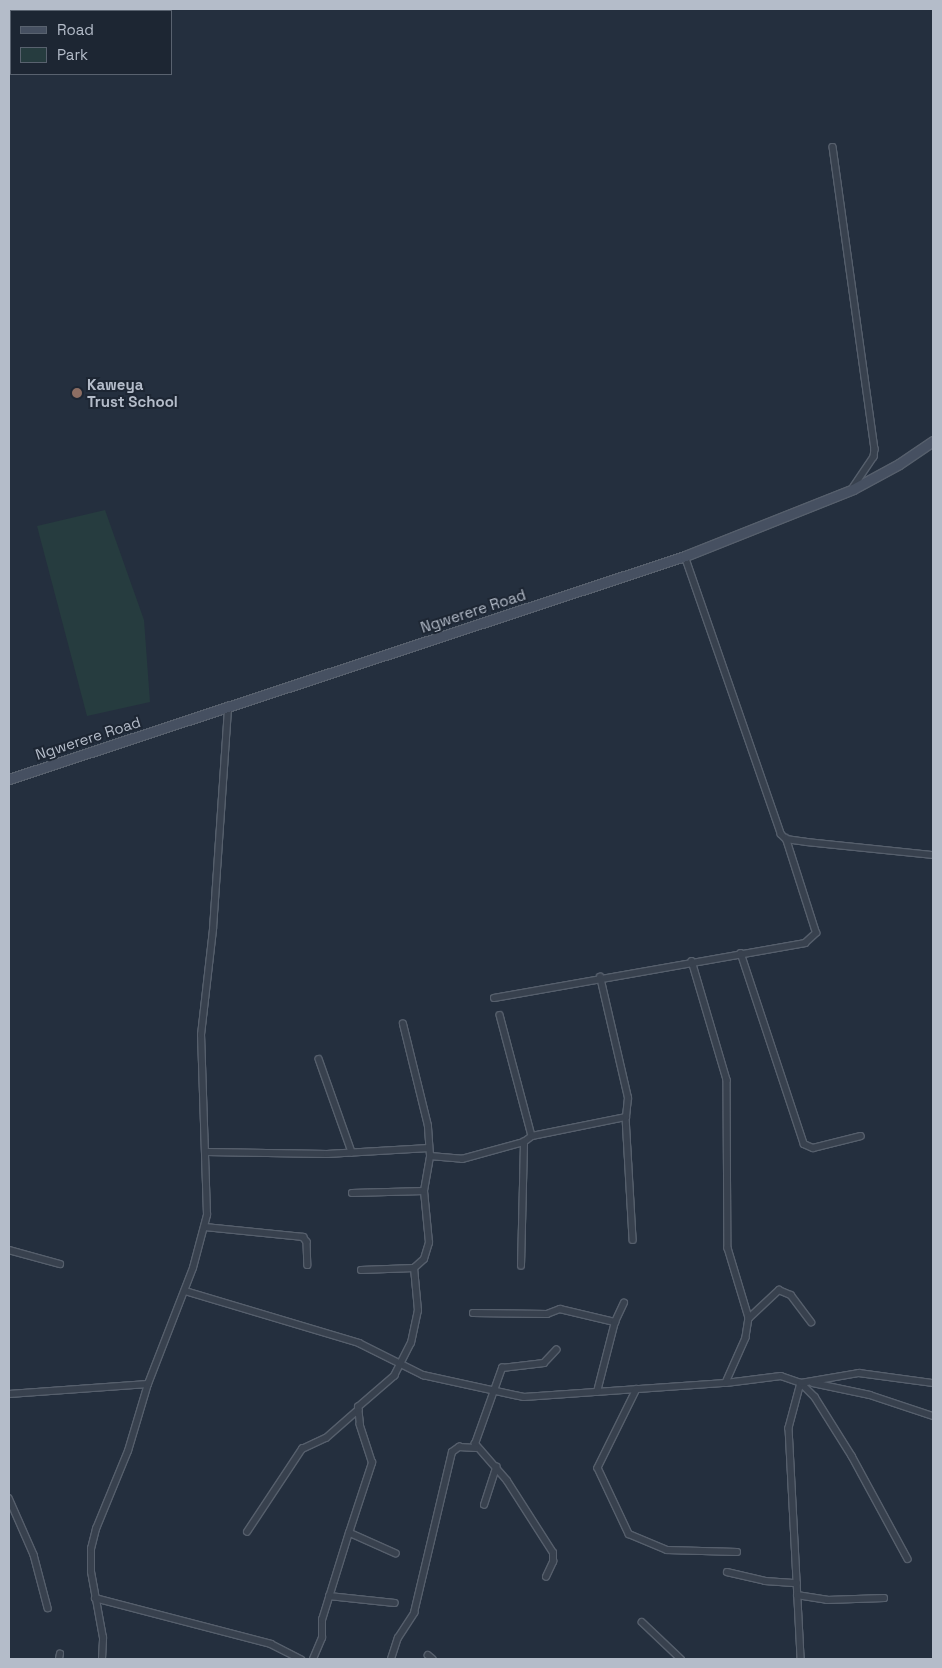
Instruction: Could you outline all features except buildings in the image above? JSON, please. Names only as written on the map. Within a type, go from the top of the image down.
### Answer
[{"type":"main road","name":"Ngwerere Road","points":[[9,779],[685,556],[853,489],[899,464],[933,441]]},
{"type":"street","points":[[833,147],[875,449],[874,457],[853,489]]},
{"type":"street","points":[[494,998],[600,977],[805,943],[816,933],[786,839],[774,818],[685,556]]},
{"type":"street","points":[[102,1659],[103,1638],[94,1598],[91,1549],[96,1529],[128,1451],[148,1384],[185,1291],[205,1227],[207,1152],[201,1035],[213,929],[228,707]]},
{"type":"street","points":[[786,839],[933,855]]},
{"type":"street","points":[[741,953],[804,1144],[813,1148],[860,1136]]},
{"type":"street","points":[[692,961],[727,1080],[728,1248],[749,1318],[746,1338],[726,1383]]},
{"type":"street","points":[[600,977],[628,1098],[626,1117],[633,1240]]},
{"type":"street","points":[[500,1014],[532,1136]]},
{"type":"street","points":[[361,1270],[414,1268],[424,1259],[429,1243],[424,1191],[430,1156],[428,1126],[403,1024]]},
{"type":"street","points":[[319,1059],[352,1152]]},
{"type":"street","points":[[430,1156],[462,1159],[524,1142],[532,1136],[626,1117]]},
{"type":"street","points":[[521,1266],[524,1142]]},
{"type":"street","points":[[207,1152],[352,1152],[429,1148]]},
{"type":"street","points":[[352,1193],[424,1191]]},
{"type":"street","points":[[205,1227],[303,1237],[307,1242],[308,1265]]},
{"type":"street","points":[[9,1250],[60,1264]]},
{"type":"street","points":[[246,1532],[302,1449],[326,1438],[394,1376],[401,1364],[416,1325],[418,1291],[414,1268]]},
{"type":"street","points":[[749,1318],[779,1290],[791,1295],[811,1322]]},
{"type":"street","points":[[185,1291],[305,1329],[346,1338],[428,1377],[494,1389],[524,1397],[726,1383],[782,1376],[801,1384],[815,1397],[908,1559]]},
{"type":"street","points":[[597,1392],[615,1322],[624,1303]]},
{"type":"street","points":[[473,1313],[547,1314],[560,1309],[615,1322]]},
{"type":"street","points":[[476,1448],[494,1389],[505,1366],[544,1363],[556,1350]]},
{"type":"street","points":[[801,1384],[859,1373],[933,1383]]},
{"type":"street","points":[[808,1382],[870,1395],[933,1416]]},
{"type":"street","points":[[9,1394],[148,1384]]},
{"type":"street","points":[[800,1659],[789,1428],[801,1384]]},
{"type":"street","points":[[637,1389],[598,1468],[629,1534],[667,1550],[736,1552]]},
{"type":"street","points":[[313,1659],[322,1638],[321,1627],[328,1596],[372,1463],[358,1410]]},
{"type":"street","points":[[391,1659],[398,1638],[416,1605],[452,1452],[459,1447],[476,1448],[496,1467],[553,1553],[553,1562],[546,1577]]},
{"type":"street","points":[[484,1505],[496,1467]]},
{"type":"street","points":[[9,1508],[10,1500]]},
{"type":"street","points":[[10,1500],[34,1555],[48,1608]]},
{"type":"street","points":[[349,1533],[396,1554]]},
{"type":"street","points":[[727,1572],[765,1581],[797,1583]]},
{"type":"street","points":[[798,1595],[827,1600],[884,1598]]},
{"type":"street","points":[[328,1596],[395,1603]]},
{"type":"street","points":[[94,1598],[271,1644],[301,1659]]},
{"type":"street","points":[[642,1622],[681,1659]]},
{"type":"green space","points":[[105,510],[144,620],[150,702],[87,716],[37,526]]},
{"type":"place","name":"Kaweya Trust School","points":[[77,393]]}]
